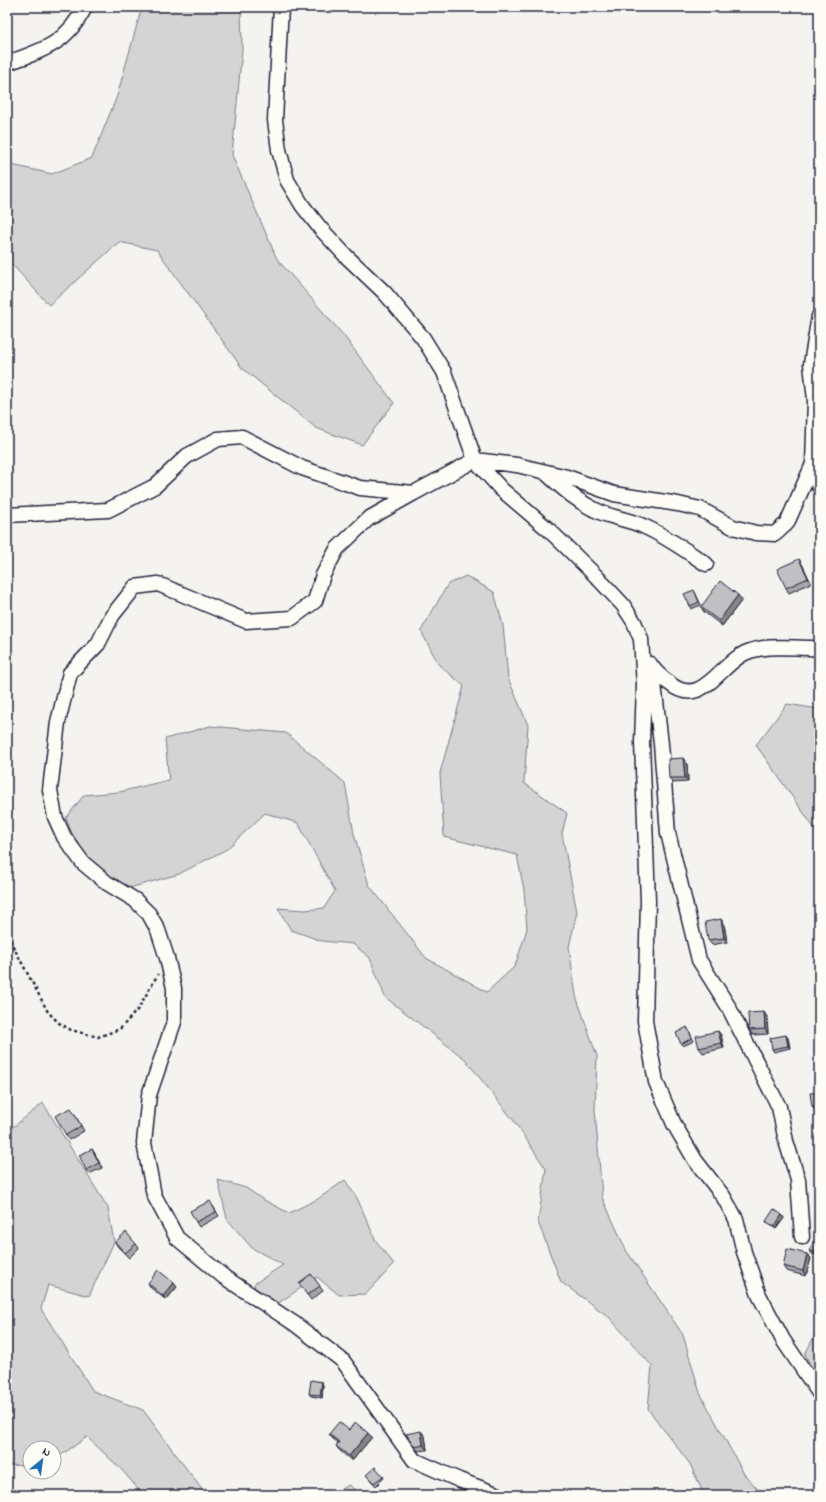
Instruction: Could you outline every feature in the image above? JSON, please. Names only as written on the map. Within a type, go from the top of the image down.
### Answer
[{"type":"street","points":[[7,63],[48,48],[68,33],[85,7]]},
{"type":"street","points":[[281,7],[275,120],[279,150],[287,180],[302,205],[320,228],[385,293],[423,338],[444,372],[475,460],[501,489],[549,530],[623,605],[634,622],[641,639],[644,685],[642,742],[648,901],[645,1021],[656,1082],[674,1124],[695,1160],[723,1196],[736,1219],[744,1252],[759,1295],[783,1340],[819,1393]]},
{"type":"street","points":[[819,316],[811,364],[815,400],[813,464],[819,486]]},
{"type":"street","points":[[7,515],[108,510],[155,486],[187,456],[218,439],[242,438],[302,468],[360,488],[414,493]]},
{"type":"street","points":[[499,1495],[459,1480],[414,1460],[343,1361],[295,1324],[224,1277],[177,1238],[154,1195],[144,1143],[149,1095],[174,1022],[174,988],[167,958],[158,930],[149,914],[135,900],[107,883],[83,863],[64,837],[55,817],[50,790],[58,722],[70,673],[98,644],[112,616],[134,587],[158,584],[246,621],[292,618],[315,601],[323,575],[337,549],[368,519],[475,460],[517,465],[592,485],[614,494],[700,509],[733,527],[756,533],[774,534],[787,523],[813,464]]},
{"type":"street","points":[[545,472],[563,489],[579,501],[601,512],[640,525],[664,536],[706,564]]},
{"type":"street","points":[[642,654],[652,667],[674,687],[685,692],[694,692],[704,687],[735,659],[754,650],[812,648],[819,650]]},
{"type":"street","points":[[652,667],[661,744],[668,833],[699,960],[728,1006],[779,1107],[786,1141],[798,1180],[802,1237]]},
{"type":"path","points":[[7,935],[48,1012],[59,1023],[71,1030],[98,1036],[120,1029],[138,1009],[167,958]]},
{"type":"shaded area","points":[[142,7],[241,7],[242,50],[232,155],[277,259],[344,336],[394,403],[362,445],[316,428],[242,368],[157,250],[119,242],[49,305],[7,259],[7,164],[52,174],[92,158],[117,96]]},
{"type":"shaded area","points":[[466,576],[494,592],[503,625],[508,678],[528,725],[524,783],[567,813],[562,834],[577,912],[569,947],[576,996],[597,1056],[595,1110],[602,1197],[626,1250],[683,1335],[700,1393],[744,1474],[763,1495],[704,1495],[690,1464],[648,1409],[652,1366],[609,1317],[561,1282],[538,1222],[546,1169],[514,1121],[465,1059],[385,997],[370,958],[353,944],[322,941],[291,930],[278,908],[305,910],[324,908],[335,891],[298,823],[265,813],[227,849],[179,874],[126,889],[81,856],[66,818],[84,795],[119,792],[169,780],[165,739],[210,726],[286,733],[345,783],[354,834],[369,885],[426,958],[487,992],[515,966],[527,929],[524,890],[517,855],[444,837],[440,773],[464,686],[439,665],[421,631],[448,584]]},
{"type":"shaded area","points":[[787,704],[819,709],[819,841],[817,832],[756,745]]},
{"type":"shaded area","points":[[43,1103],[108,1208],[114,1242],[89,1296],[48,1285],[41,1309],[93,1391],[143,1410],[206,1495],[143,1495],[122,1470],[87,1437],[62,1454],[62,1440],[22,1440],[22,1466],[7,1465],[7,1130],[12,1128]]},
{"type":"shaded area","points":[[218,1180],[246,1188],[262,1199],[289,1213],[318,1199],[345,1180],[357,1198],[376,1241],[394,1264],[366,1294],[339,1295],[317,1277],[271,1308],[257,1303],[254,1284],[283,1265],[252,1248],[227,1219]]},
{"type":"shaded area","points":[[819,1327],[819,1383],[805,1354]]},
{"type":"shaded area","points":[[349,1485],[361,1495],[329,1495]]},
{"type":"building","points":[[799,559],[808,578],[786,588],[777,569]]},
{"type":"building","points":[[720,581],[738,595],[719,621],[701,607]]},
{"type":"building","points":[[694,590],[699,602],[690,606],[684,594]]},
{"type":"building","points":[[683,758],[685,778],[669,778],[668,759]]},
{"type":"building","points":[[721,919],[724,938],[708,940],[705,922]]},
{"type":"building","points":[[764,1012],[765,1029],[749,1030],[748,1013]]},
{"type":"building","points":[[687,1027],[692,1038],[681,1044],[676,1033]]},
{"type":"building","points":[[718,1031],[721,1043],[699,1048],[696,1036]]},
{"type":"building","points":[[786,1035],[788,1046],[772,1049],[770,1038]]},
{"type":"building","points":[[819,1092],[819,1106],[812,1106],[810,1093]]},
{"type":"building","points":[[71,1108],[81,1126],[66,1135],[55,1116]]},
{"type":"building","points":[[92,1149],[99,1163],[86,1170],[79,1155]]},
{"type":"building","points":[[210,1201],[216,1212],[196,1222],[190,1211]]},
{"type":"building","points":[[774,1209],[782,1215],[774,1227],[766,1221]]},
{"type":"building","points":[[126,1232],[136,1244],[125,1253],[115,1242]]},
{"type":"building","points":[[813,1241],[819,1243],[819,1253],[810,1251]]},
{"type":"building","points":[[787,1249],[807,1254],[803,1271],[783,1266]]},
{"type":"building","points":[[158,1270],[174,1283],[163,1296],[148,1283]]},
{"type":"building","points":[[311,1274],[320,1286],[307,1295],[299,1283]]},
{"type":"building","points":[[311,1380],[322,1382],[320,1395],[309,1394]]},
{"type":"building","points":[[339,1422],[349,1430],[355,1422],[368,1433],[349,1456],[336,1446],[339,1442],[329,1434]]},
{"type":"building","points":[[421,1431],[423,1445],[415,1447],[406,1434]]},
{"type":"building","points":[[375,1467],[383,1476],[374,1483],[366,1475]]}]
